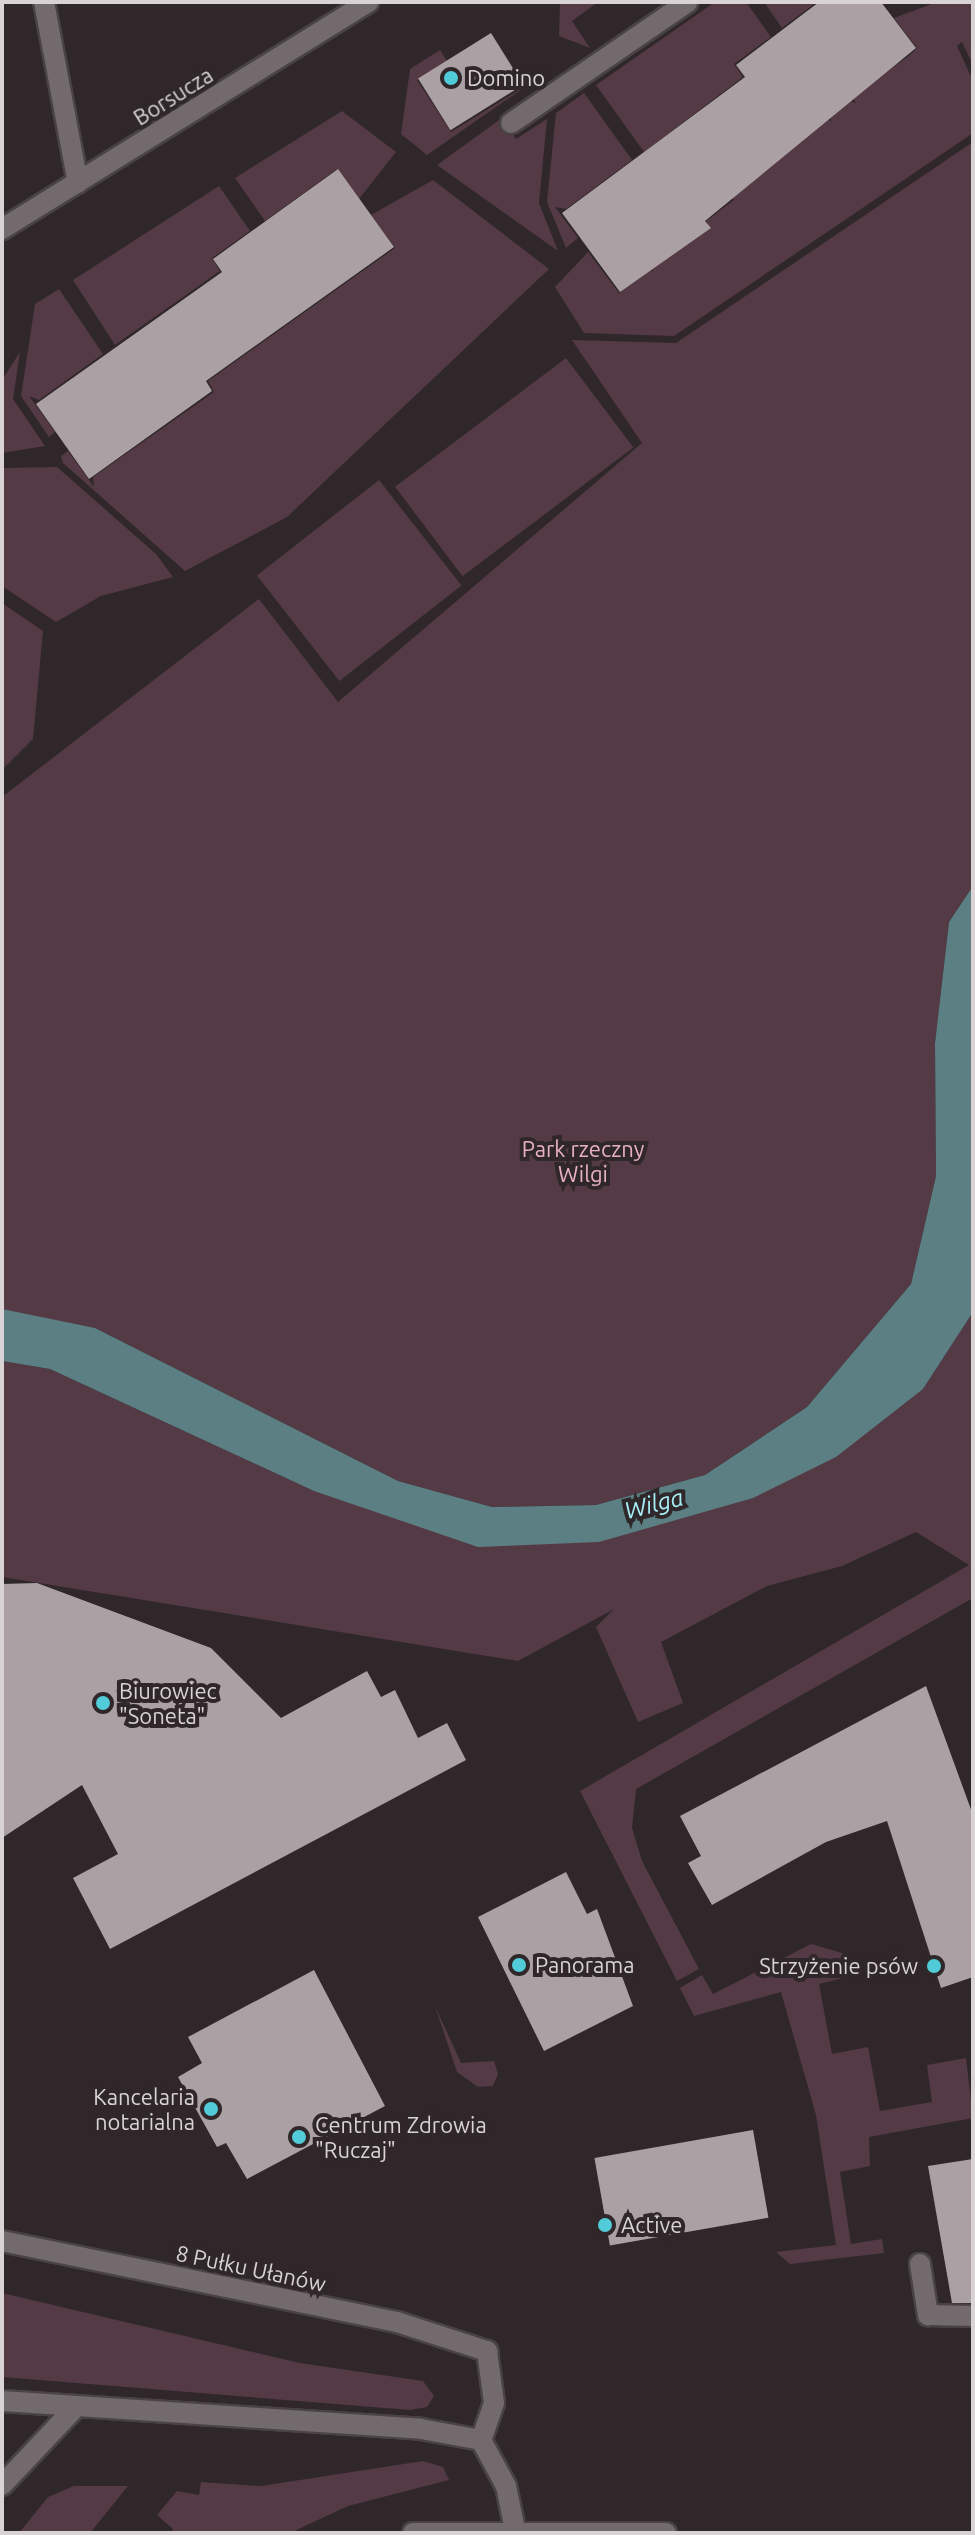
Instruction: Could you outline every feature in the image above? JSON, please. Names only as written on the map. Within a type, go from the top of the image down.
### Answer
[{"type":"street","points":[[44,2],[78,183]]},
{"type":"street","name":"Borsucza","points":[[2,229],[368,2]]},
{"type":"street","points":[[511,123],[688,2]]},
{"type":"street","name":"8 Pułku Ułanów","points":[[2,2241],[397,2322],[487,2351],[494,2403],[481,2440]]},
{"type":"street","points":[[920,2264],[928,2315],[973,2316]]},
{"type":"street","points":[[2,2401],[73,2410],[421,2429],[481,2440],[506,2486],[515,2530]]},
{"type":"street","points":[[2,2485],[73,2410]]},
{"type":"street","points":[[413,2533],[515,2530],[666,2533]]},
{"type":"green space","points":[[560,2],[598,2],[572,21],[590,48],[559,36]]},
{"type":"green space","points":[[715,2],[746,2],[771,37],[734,64],[743,77],[644,152],[596,85]]},
{"type":"green space","points":[[764,2],[817,2],[782,28]]},
{"type":"green space","points":[[937,2],[973,2],[973,65],[962,42],[957,46],[973,81],[973,133],[674,336],[584,333],[555,287],[588,252],[620,294],[620,285],[647,265],[653,272],[652,262],[678,241],[688,244],[683,238],[701,224],[710,229],[706,221],[734,200],[727,189],[795,139],[803,143],[799,135],[826,116],[831,122],[830,113],[848,100],[856,103],[852,97],[910,55],[917,48],[894,18]]},
{"type":"green space","points":[[440,50],[447,61],[417,80],[451,132],[532,82],[427,155],[401,134],[410,69]]},
{"type":"green space","points":[[584,93],[632,160],[566,209],[555,207],[578,238],[566,248],[547,202],[556,113]]},
{"type":"green space","points":[[342,111],[396,152],[359,199],[337,169],[265,221],[235,178]]},
{"type":"green space","points":[[502,118],[516,139],[547,119],[539,203],[558,251],[437,165]]},
{"type":"green space","name":"Park rzeczny Wilgi","points":[[973,142],[973,886],[949,922],[935,1043],[936,1176],[911,1284],[807,1407],[705,1475],[596,1505],[492,1507],[398,1481],[95,1328],[2,1311],[2,797],[259,599],[338,702],[642,443],[572,340],[676,343]]},
{"type":"green space","points":[[433,180],[549,269],[287,517],[185,571],[63,463],[61,456],[68,451],[94,487],[93,477],[214,392],[208,381],[395,248],[371,215]]},
{"type":"green space","points":[[219,186],[250,231],[212,258],[220,271],[115,345],[73,280]]},
{"type":"green space","points":[[59,289],[103,354],[39,400],[29,396],[55,432],[49,437],[21,396],[35,304]]},
{"type":"green space","points":[[20,352],[13,399],[45,446],[2,453],[2,380]]},
{"type":"green space","points":[[566,358],[633,447],[462,576],[395,487]]},
{"type":"green space","points":[[57,467],[156,554],[173,577],[101,596],[56,622],[2,586],[2,468]]},
{"type":"green space","points":[[379,480],[461,586],[339,681],[257,575]]},
{"type":"green space","points":[[2,603],[43,631],[33,739],[2,770]]},
{"type":"green space","points":[[973,1312],[973,1598],[636,1789],[632,1828],[642,1861],[699,1969],[677,1981],[580,1791],[969,1565],[916,1532],[842,1566],[767,1586],[661,1642],[683,1703],[638,1722],[596,1627],[614,1609],[518,1661],[2,1577],[2,1361],[50,1369],[314,1491],[599,1542],[923,1389]]},
{"type":"green space","points":[[811,1944],[842,1953],[855,1975],[819,1984],[832,2054],[868,2047],[880,2111],[932,2102],[927,2065],[966,2058],[973,2118],[869,2137],[870,2166],[840,2172],[851,2244],[882,2239],[884,2253],[790,2264],[776,2252],[836,2245],[816,2115],[781,1992],[694,2016],[680,1988],[702,1975],[713,1994]]},
{"type":"green space","points":[[435,2006],[461,2063],[494,2061],[498,2074],[493,2086],[478,2087],[457,2072]]},
{"type":"green space","points":[[2,2293],[300,2363],[423,2381],[434,2396],[427,2407],[410,2410],[2,2377]]},
{"type":"green space","points":[[423,2461],[443,2467],[449,2480],[348,2506],[290,2533],[170,2533],[173,2529],[157,2515],[177,2491],[199,2495],[201,2482],[261,2486]]},
{"type":"green space","points":[[74,2486],[128,2486],[90,2533],[19,2533],[48,2497]]},
{"type":"water","name":"Wilga","points":[[973,886],[973,1312],[923,1389],[836,1457],[753,1498],[599,1542],[478,1547],[314,1491],[50,1369],[2,1361],[2,1309],[95,1328],[398,1481],[492,1507],[596,1505],[705,1475],[807,1407],[911,1284],[936,1176],[935,1043],[949,922]]},
{"type":"building","points":[[819,2],[881,2],[916,48],[705,221],[711,228],[620,292],[562,213],[745,77],[736,65]]},
{"type":"building","points":[[491,33],[523,85],[450,130],[418,79]]},
{"type":"building","points":[[338,169],[394,247],[206,381],[212,391],[89,479],[36,404],[222,272],[213,259]]},
{"type":"building","points":[[37,1583],[211,1648],[281,1718],[367,1671],[381,1697],[395,1690],[418,1738],[447,1723],[466,1760],[110,1949],[73,1878],[118,1854],[82,1785],[2,1838],[2,1584]]},
{"type":"building","points":[[926,1686],[973,1815],[973,1977],[941,1988],[887,1821],[826,1842],[712,1905],[688,1863],[701,1856],[680,1816]]},
{"type":"building","points":[[566,1872],[587,1914],[597,1909],[633,2006],[544,2051],[478,1917]]},
{"type":"building","points":[[314,1970],[385,2106],[247,2179],[226,2143],[217,2147],[178,2077],[202,2063],[188,2037]]},
{"type":"building","points":[[753,2130],[768,2218],[610,2246],[594,2158]]},
{"type":"building","points":[[973,2159],[973,2303],[952,2303],[928,2166]]},
{"type":"place","name":"Domino","points":[[451,78]]},
{"type":"place","name":"Biurowiec \"Soneta\"","points":[[103,1703]]},
{"type":"place","name":"Panorama","points":[[519,1965]]},
{"type":"place","name":"Strzyżenie psów","points":[[934,1966]]},
{"type":"place","name":"Kancelaria notarialna","points":[[211,2109]]},
{"type":"place","name":"Centrum Zdrowia \"Ruczaj\"","points":[[299,2137]]},
{"type":"place","name":"Active","points":[[605,2225]]}]
